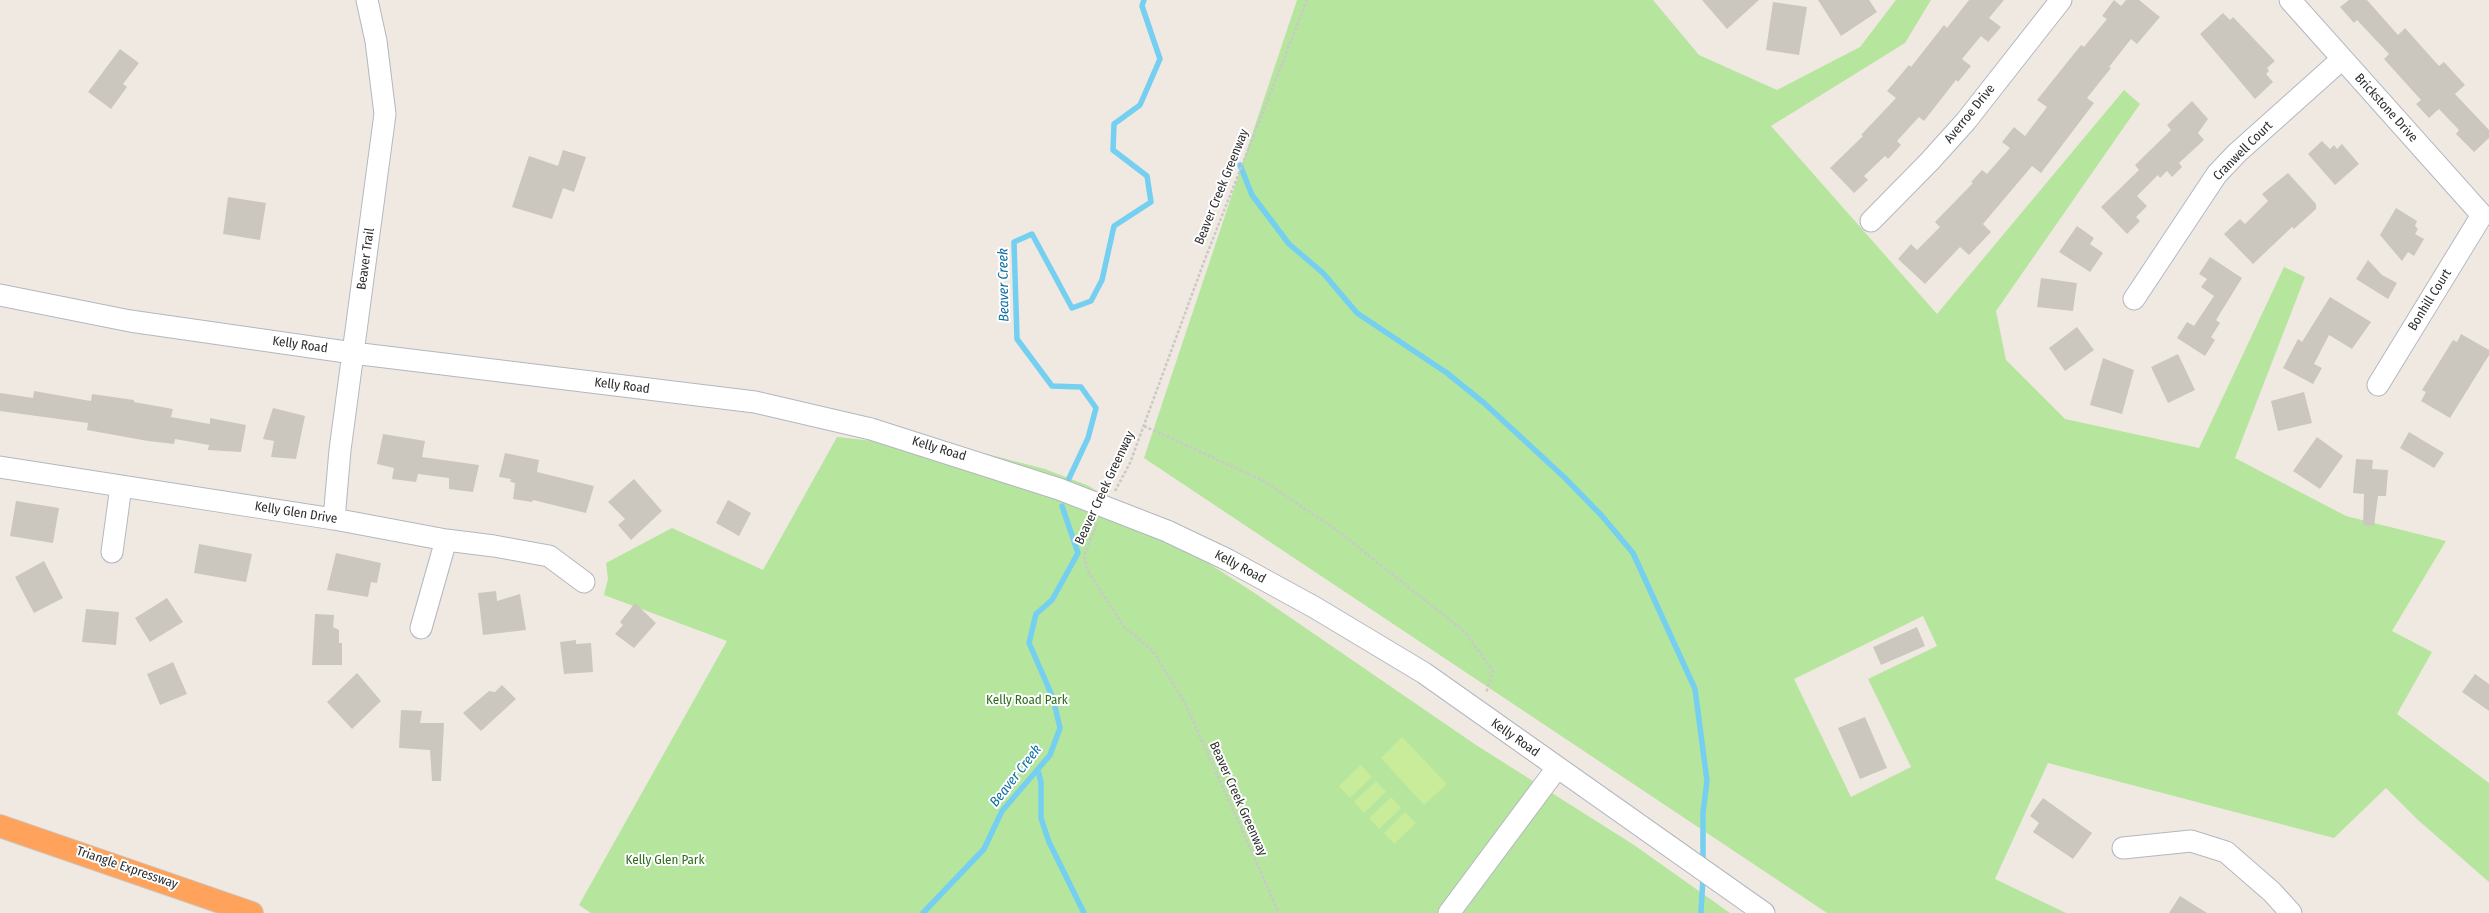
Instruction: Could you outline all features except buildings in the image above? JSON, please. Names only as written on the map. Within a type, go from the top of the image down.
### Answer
[{"type":"highway","name":"Triangle Expressway","points":[[0,826],[252,913]]},
{"type":"street","name":"Beaver Trail","points":[[334,518],[353,353],[385,114],[376,41],[367,0]]},
{"type":"street","name":"Averroe Drive","points":[[1871,221],[1930,161],[1966,120],[2061,0]]},
{"type":"street","name":"Brickstone Drive","points":[[2290,0],[2482,215]]},
{"type":"street","name":"Cranwell Court","points":[[2134,299],[2217,174],[2237,153],[2342,59]]},
{"type":"street","name":"Bonhill Court","points":[[2378,385],[2482,215]]},
{"type":"street","name":"Kelly Road","points":[[0,295],[130,321],[353,353],[754,402],[871,429],[1052,486],[1167,531],[1228,560],[1314,607],[1424,673],[1764,913]]},
{"type":"street","name":"Kelly Glen Drive","points":[[0,467],[334,518],[446,540],[494,546],[549,556],[584,582]]},
{"type":"street","points":[[112,552],[121,486]]},
{"type":"street","points":[[421,628],[446,540]]},
{"type":"street","points":[[1449,913],[1557,768]]},
{"type":"street","points":[[2123,848],[2191,841],[2226,852],[2272,892],[2291,913]]},
{"type":"path","name":"Beaver Creek Greenway","points":[[1113,495],[1130,463],[1205,258],[1307,0]]},
{"type":"path","points":[[1144,426],[1264,481],[1339,532],[1465,632],[1493,672],[1480,713]]},
{"type":"path","name":"Beaver Creek Greenway","points":[[1099,520],[1084,556],[1088,571],[1124,627],[1153,651],[1185,703],[1279,913]]},
{"type":"green space","points":[[1297,0],[1653,0],[1699,55],[1777,90],[1860,47],[1896,0],[1931,0],[1905,43],[1771,126],[1937,314],[2124,90],[2140,104],[1996,311],[2006,360],[2065,419],[2199,448],[2284,267],[2305,277],[2235,458],[2346,516],[2446,541],[2392,631],[2432,652],[2397,714],[2489,783],[2489,882],[2418,820],[2386,788],[2334,838],[2048,763],[1995,879],[2066,913],[1827,913],[1144,458]],"holes":[[[1923,616],[1937,646],[1868,679],[1911,767],[1851,797],[1794,679]]]},
{"type":"green space","name":"Kelly Road Park","points":[[837,437],[983,453],[1045,469],[1089,486],[1253,592],[1476,745],[1634,845],[1730,913],[591,913],[579,905],[727,641],[604,595],[608,579],[606,563],[672,528],[763,570]]},
{"type":"green space","points":[[1402,737],[1447,784],[1424,805],[1381,758]]},
{"type":"green space","points":[[1361,765],[1372,777],[1350,798],[1339,786]]},
{"type":"green space","points":[[1376,781],[1386,792],[1364,813],[1354,802]]},
{"type":"green space","points":[[1391,797],[1401,808],[1379,829],[1369,818]]},
{"type":"green space","points":[[1405,812],[1416,823],[1394,844],[1384,833]]},
{"type":"waterway","name":"Beaver Creek","points":[[1065,487],[1088,438],[1096,408],[1081,387],[1052,386],[1017,339],[1014,242],[1032,234],[1072,308],[1091,301],[1102,280],[1114,226],[1151,202],[1147,176],[1113,150],[1114,124],[1140,105],[1160,59],[1142,6],[1144,0]]},
{"type":"waterway","points":[[1240,165],[1252,195],[1289,244],[1323,273],[1357,313],[1447,373],[1484,403],[1565,478],[1602,516],[1633,553],[1695,689],[1707,781],[1703,812],[1703,863]]},
{"type":"waterway","name":"Beaver Creek","points":[[923,913],[984,849],[1002,811],[1050,755],[1060,728],[1053,698],[1029,643],[1036,614],[1052,600],[1078,553],[1062,506]]},
{"type":"waterway","points":[[1038,771],[1041,782],[1041,818],[1049,842],[1084,913]]},
{"type":"waterway","points":[[1701,913],[1703,876]]},
{"type":"park label","name":"Kelly Glen Park","points":[[665,860]]}]
